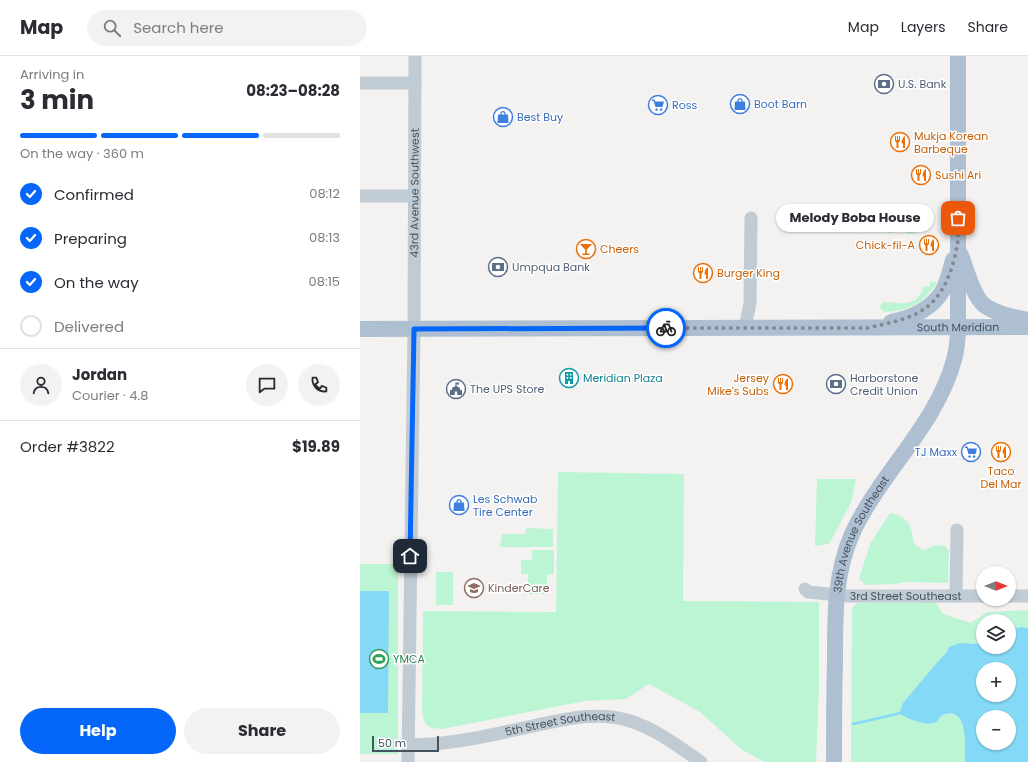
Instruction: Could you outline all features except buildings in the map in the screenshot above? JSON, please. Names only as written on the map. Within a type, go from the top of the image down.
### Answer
[{"type":"main road","name":"39th Avenue Southeast","points":[[834,762],[836,595],[838,580],[846,549],[860,520],[887,477],[931,413],[942,392],[954,359],[957,345],[958,56]]},
{"type":"main road","points":[[958,245],[973,288],[984,305],[1005,314],[1028,320]]},
{"type":"main road","points":[[868,328],[912,316],[922,311],[930,304],[944,289],[958,245]]},
{"type":"main road","name":"South Meridian","points":[[360,329],[1028,327]]},
{"type":"street","name":"43rd Avenue Southwest","points":[[408,762],[416,56]]},
{"type":"street","points":[[360,83],[415,83]]},
{"type":"street","points":[[360,196],[414,196]]},
{"type":"street","points":[[745,328],[750,303],[751,218]]},
{"type":"street","points":[[956,596],[957,530]]},
{"type":"street","name":"3rd Street Southeast","points":[[805,589],[808,592],[836,595],[976,596]]},
{"type":"street","points":[[1016,596],[1028,596]]},
{"type":"street","name":"5th Street Southeast","points":[[408,745],[425,745],[469,740],[566,720],[599,716],[615,717],[630,721],[646,728],[701,762]]},
{"type":"green space","points":[[901,210],[907,210],[914,213],[916,219],[916,233],[907,234],[907,225],[893,225],[893,233],[888,233],[888,225],[869,224],[869,230],[864,230],[864,225],[866,223],[892,218]]},
{"type":"green space","points":[[930,282],[937,282],[932,290],[915,305],[901,310],[884,312],[880,307],[884,302],[908,303],[913,301],[921,293],[924,286],[930,287]]},
{"type":"green space","points":[[558,472],[684,474],[683,601],[819,602],[819,686],[816,762],[764,762],[741,749],[700,712],[649,684],[626,699],[585,701],[442,729],[430,727],[426,723],[422,712],[423,611],[556,612]]},
{"type":"green space","points":[[817,479],[856,479],[851,503],[829,544],[815,546]]},
{"type":"green space","points":[[890,513],[906,520],[912,532],[914,544],[923,550],[936,545],[945,546],[949,551],[948,583],[906,582],[866,585],[859,579],[870,544]]},
{"type":"green space","points":[[526,528],[553,529],[553,547],[500,547],[502,534],[525,534]]},
{"type":"green space","points":[[532,550],[554,550],[554,574],[547,575],[547,594],[528,594],[528,574],[521,574],[521,560],[532,560]]},
{"type":"green space","name":"YMCA","points":[[360,564],[398,564],[398,754],[360,754]]},
{"type":"green space","points":[[436,572],[453,573],[453,605],[436,605]]},
{"type":"green space","points":[[935,602],[943,614],[971,623],[976,620],[976,644],[963,643],[950,647],[901,706],[904,717],[923,723],[930,724],[936,722],[946,715],[954,715],[959,718],[964,731],[965,762],[851,762],[852,608],[857,603]]},
{"type":"green space","points":[[1028,610],[1028,628],[1016,628],[1016,614],[984,614],[987,612]]},
{"type":"water","points":[[360,591],[389,591],[388,713],[360,713]]},
{"type":"water","points":[[1016,628],[1028,628],[1028,762],[965,762],[964,730],[962,722],[958,716],[952,714],[943,715],[938,721],[927,724],[917,722],[902,715],[900,710],[903,703],[947,652],[949,647],[960,643],[976,644],[976,654],[1016,654]]},
{"type":"waterway","points":[[853,724],[901,713]]},
{"type":"way so far","points":[[666,328],[868,328],[912,316],[922,311],[938,297],[944,289],[958,245],[958,218]]},
{"type":"place","name":"U.S. Bank","points":[[884,84]]},
{"type":"place","name":"Boot Barn","points":[[740,104]]},
{"type":"place","name":"Ross","points":[[658,105]]},
{"type":"place","name":"Best Buy","points":[[503,117]]},
{"type":"place","name":"Mukja Korean Barbeque","points":[[900,142]]},
{"type":"place","name":"Sushi Ari","points":[[921,175]]},
{"type":"place","name":"Melody Boba House","points":[[958,218]]},
{"type":"place","name":"Chick-fil-A","points":[[929,245]]},
{"type":"place","name":"Cheers","points":[[586,249]]},
{"type":"place","name":"Umpqua Bank","points":[[498,267]]},
{"type":"place","name":"Burger King","points":[[703,273]]},
{"type":"place","name":"Meridian Plaza","points":[[569,378]]},
{"type":"place","name":"Jersey Mike's Subs","points":[[783,384]]},
{"type":"place","name":"Harborstone Credit Union","points":[[836,384]]},
{"type":"place","name":"The UPS Store","points":[[456,389]]},
{"type":"place","name":"TJ Maxx","points":[[971,452]]},
{"type":"place","name":"Taco Del Mar","points":[[1001,452]]},
{"type":"place","name":"Les Schwab Tire Center","points":[[459,505]]},
{"type":"place","name":"KinderCare","points":[[474,588]]},
{"type":"place","name":"YMCA","points":[[379,659]]},
{"type":"route","points":[[410,556],[414,329],[666,328]]}]
